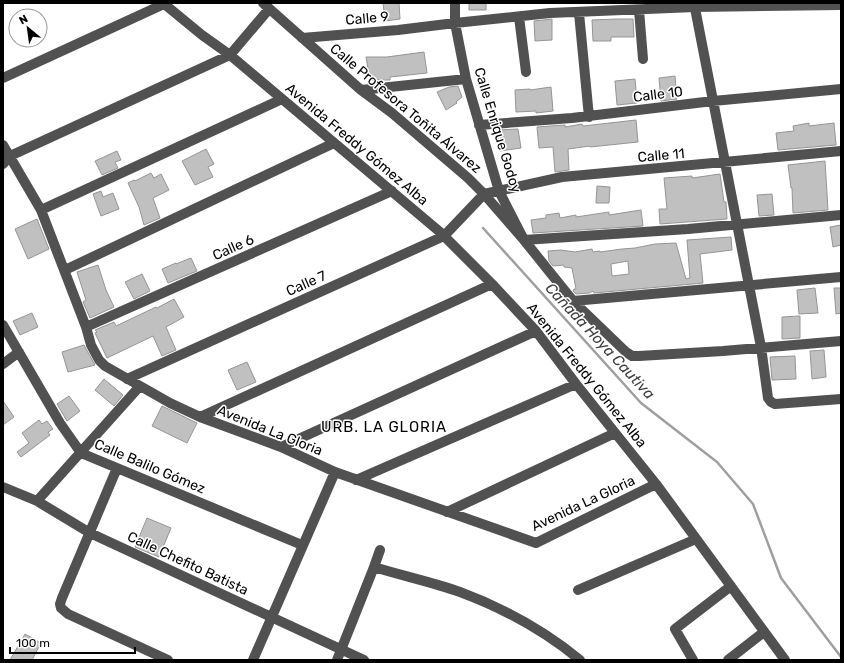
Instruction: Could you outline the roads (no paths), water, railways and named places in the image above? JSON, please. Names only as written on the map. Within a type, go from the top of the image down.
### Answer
[{"type":"street","name":"Avenida Freddy Gómez Alba","points":[[164,3],[202,35],[230,55],[392,191],[444,236],[492,284],[536,331],[576,384],[656,484],[785,660]]},
{"type":"street","points":[[3,78],[164,3]]},
{"type":"street","name":"Calle Enrique Godoy","points":[[455,3],[455,22],[466,79],[478,125],[499,191],[524,240],[573,301],[632,356],[761,347]]},
{"type":"street","name":"Calle 9","points":[[302,38],[398,30],[455,22],[550,13],[639,10],[694,5],[841,5]]},
{"type":"street","points":[[694,5],[761,347],[768,398],[775,404],[841,399]]},
{"type":"street","points":[[6,160],[230,55],[266,6]]},
{"type":"street","name":"Calle Profesora Toñita Álvarez","points":[[266,6],[361,90],[426,141],[484,194],[524,240]]},
{"type":"street","points":[[639,10],[643,59]]},
{"type":"street","points":[[580,13],[589,117]]},
{"type":"street","points":[[519,17],[526,72]]},
{"type":"street","points":[[361,90],[466,79]]},
{"type":"street","name":"Calle 10","points":[[478,125],[589,117],[713,101],[841,89]]},
{"type":"street","points":[[41,210],[282,99]]},
{"type":"street","points":[[65,270],[334,143]]},
{"type":"street","name":"Avenida La Gloria","points":[[3,145],[6,160],[41,210],[65,270],[91,345],[99,360],[105,366],[140,386],[200,417],[281,447],[335,472],[536,543],[656,484]]},
{"type":"street","name":"Calle 11","points":[[484,194],[562,177],[841,152]]},
{"type":"street","name":"Calle 6","points":[[86,327],[392,191]]},
{"type":"street","name":"Calle 7","points":[[127,379],[444,236],[484,194]]},
{"type":"street","points":[[524,240],[688,229],[841,215]]},
{"type":"street","points":[[573,301],[841,277]]},
{"type":"street","points":[[200,417],[492,284]]},
{"type":"street","name":"Calle Balilo Gómez","points":[[3,325],[60,423],[81,453],[302,545]]},
{"type":"street","points":[[281,447],[536,331]]},
{"type":"street","points":[[761,347],[841,341]]},
{"type":"street","points":[[3,364],[19,352]]},
{"type":"street","points":[[356,480],[576,384]]},
{"type":"street","points":[[38,501],[140,386]]},
{"type":"street","points":[[447,512],[615,433]]},
{"type":"street","points":[[117,468],[62,598],[60,604],[61,608],[68,614],[168,660]]},
{"type":"street","points":[[253,660],[335,472]]},
{"type":"street","name":"Calle Chefito Batista","points":[[3,487],[38,501],[90,533],[364,660]]},
{"type":"street","points":[[578,590],[696,539]]},
{"type":"street","points":[[336,660],[380,550]]},
{"type":"street","points":[[374,567],[460,592],[491,605],[520,619],[543,633],[580,660]]},
{"type":"street","points":[[693,660],[675,629],[731,586]]},
{"type":"street","points":[[728,660],[764,632]]},
{"type":"waterway","name":"Cañada Hoya Cautiva","points":[[483,228],[641,403],[717,462],[753,504],[781,578],[841,657]]},
{"type":"district","name":"URB. LA GLORIA","points":[[384,427]]}]
